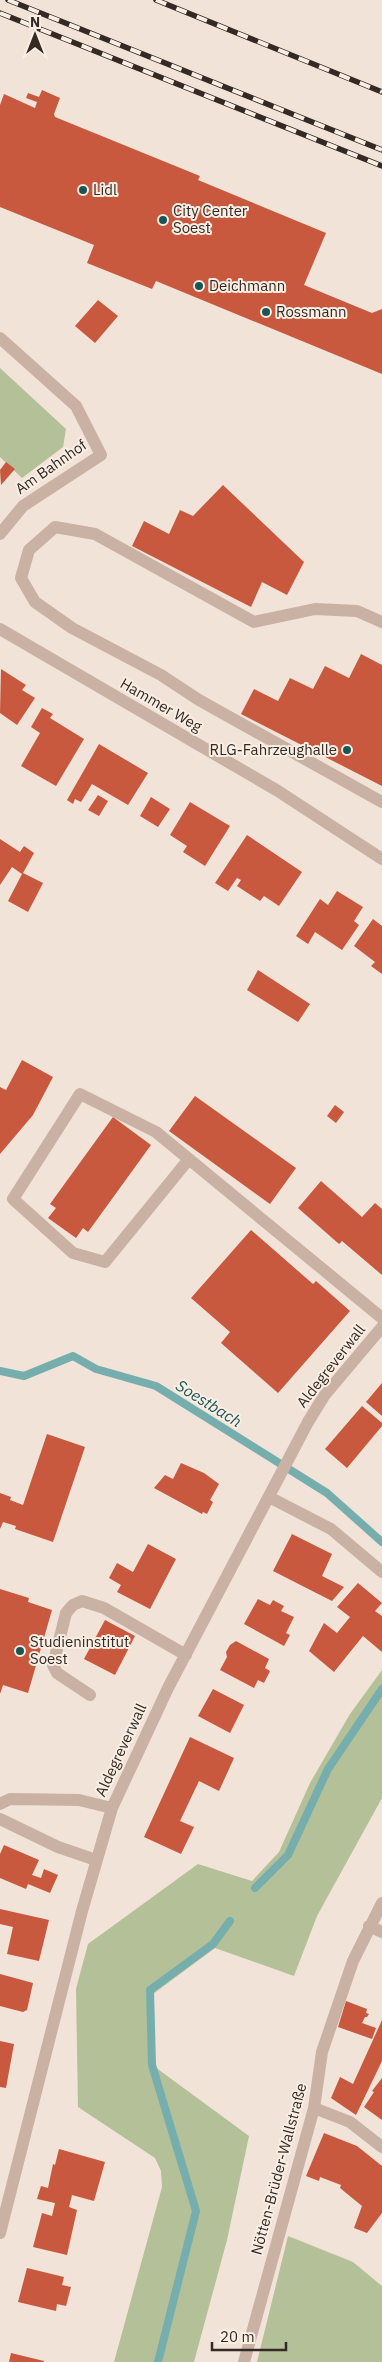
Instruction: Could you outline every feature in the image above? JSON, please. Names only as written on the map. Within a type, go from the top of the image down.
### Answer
[{"type":"street","name":"Am Bahnhof","points":[[0,338],[76,406],[101,455],[23,506],[0,534]]},
{"type":"street","points":[[382,622],[356,610],[316,609],[254,622],[95,534],[54,527],[29,550],[21,578],[35,602],[72,628],[161,675],[199,700],[382,802]]},
{"type":"street","name":"Hammer Weg","points":[[0,629],[278,791],[382,859]]},
{"type":"street","points":[[189,1159],[105,1262],[73,1253],[13,1199],[80,1094],[156,1132],[189,1159],[382,1318]]},
{"type":"street","name":"Aldegreverwall","points":[[0,2233],[96,1860],[112,1808],[168,1688],[292,1452],[324,1396],[382,1327]]},
{"type":"street","points":[[269,1497],[331,1530],[382,1572]]},
{"type":"street","points":[[90,1695],[57,1673],[52,1665],[66,1613],[73,1605],[82,1601],[104,1608],[186,1655]]},
{"type":"street","points":[[0,1804],[10,1799],[78,1800],[112,1808]]},
{"type":"street","points":[[0,1818],[58,1847],[96,1860]]},
{"type":"street","name":"Nötten-Brüder-Wallstraße","points":[[244,2362],[314,2108],[322,2052],[353,1961],[382,1903]]},
{"type":"street","points":[[369,1926],[382,1932]]},
{"type":"street","points":[[314,2108],[350,2122],[382,2147]]},
{"type":"green space","points":[[0,368],[66,429],[63,447],[22,478],[0,457]]},
{"type":"green space","points":[[382,1670],[382,1798],[317,1916],[294,1976],[215,1948],[153,1994],[155,2067],[249,2136],[227,2240],[194,2362],[114,2362],[162,2187],[161,2171],[155,2158],[78,2107],[76,1989],[88,1944],[198,1864],[252,1881],[279,1852],[310,1783],[350,1714]]},
{"type":"green space","points":[[288,2236],[353,2262],[382,2286],[382,2362],[257,2362]]},
{"type":"building","name":"City Center Soest","points":[[42,90],[60,98],[54,114],[55,117],[200,176],[198,180],[326,233],[304,285],[372,313],[382,309],[382,374],[156,281],[152,289],[87,263],[94,245],[0,207],[0,105],[4,94],[35,108],[37,102],[26,98],[28,93],[39,97]]},
{"type":"building","points":[[98,300],[118,316],[95,343],[75,326]]},
{"type":"building","points":[[6,462],[15,469],[1,485],[0,470]]},
{"type":"building","points":[[223,485],[304,562],[287,595],[262,582],[251,607],[132,546],[144,521],[169,534],[180,510],[193,516]]},
{"type":"building","name":"RLG-Fahrzeughalle","points":[[361,654],[382,665],[382,786],[241,714],[254,689],[278,701],[290,678],[313,689],[325,666],[349,678]]},
{"type":"building","points":[[1,669],[26,685],[22,690],[35,698],[17,725],[0,713]]},
{"type":"building","points":[[42,708],[53,714],[50,718],[84,739],[56,786],[21,766],[40,733],[31,727]]},
{"type":"building","points":[[99,744],[148,773],[128,805],[92,784],[81,802],[75,799],[73,804],[67,800]]},
{"type":"building","points":[[98,795],[108,801],[99,816],[88,810]]},
{"type":"building","points":[[151,797],[170,809],[158,827],[140,816]]},
{"type":"building","points":[[190,802],[230,826],[205,866],[183,852],[187,846],[170,835]]},
{"type":"building","points":[[247,835],[302,872],[279,906],[264,896],[260,901],[237,886],[241,880],[237,878],[228,891],[215,883]]},
{"type":"building","points":[[0,839],[20,852],[24,846],[34,853],[23,873],[43,883],[28,912],[8,901],[22,874],[12,867],[0,885]]},
{"type":"building","points":[[337,891],[363,907],[354,921],[359,925],[342,950],[315,932],[308,944],[296,936],[320,899],[328,905]]},
{"type":"building","points":[[373,919],[382,926],[382,974],[371,966],[375,962],[354,946]]},
{"type":"building","points":[[258,970],[310,1004],[298,1022],[247,990]]},
{"type":"building","points":[[22,1060],[53,1077],[33,1115],[0,1154],[0,1087],[6,1090]]},
{"type":"building","points":[[195,1096],[296,1168],[270,1204],[169,1131]]},
{"type":"building","points":[[335,1105],[344,1112],[336,1123],[327,1116]]},
{"type":"building","points":[[113,1117],[151,1145],[88,1232],[83,1228],[76,1238],[48,1218],[56,1208],[50,1204]]},
{"type":"building","points":[[321,1181],[362,1217],[375,1203],[382,1209],[382,1275],[342,1241],[339,1244],[298,1208]]},
{"type":"building","points":[[251,1230],[313,1284],[316,1281],[350,1311],[278,1393],[221,1343],[230,1332],[191,1298]]},
{"type":"building","points":[[382,1383],[382,1416],[366,1402]]},
{"type":"building","points":[[362,1406],[382,1423],[382,1426],[347,1468],[325,1449]]},
{"type":"building","points":[[47,1434],[85,1447],[53,1542],[15,1529],[16,1526],[3,1522],[0,1529],[0,1493],[11,1497],[10,1500],[23,1505]]},
{"type":"building","points":[[181,1463],[204,1473],[219,1484],[210,1500],[213,1502],[207,1514],[203,1512],[202,1514],[154,1488],[165,1475],[173,1479]]},
{"type":"building","points":[[292,1534],[332,1554],[322,1576],[344,1587],[332,1601],[273,1571]]},
{"type":"building","points":[[148,1544],[176,1559],[150,1609],[117,1592],[121,1585],[109,1578],[117,1563],[133,1572]]},
{"type":"building","points":[[358,1583],[382,1603],[375,1611],[382,1616],[382,1652],[363,1636],[334,1672],[309,1651],[324,1623],[337,1633],[350,1617],[337,1607]]},
{"type":"building","name":"Studieninstitut Soest","points":[[0,1589],[29,1598],[28,1602],[52,1610],[28,1693],[3,1685],[0,1694]]},
{"type":"building","points":[[258,1599],[270,1605],[273,1600],[284,1606],[281,1611],[294,1617],[286,1633],[290,1635],[284,1646],[244,1624]]},
{"type":"building","points":[[105,1620],[135,1636],[115,1675],[84,1659]]},
{"type":"building","points":[[236,1641],[269,1659],[265,1668],[270,1671],[264,1683],[258,1680],[254,1688],[220,1670],[227,1657],[226,1652],[230,1645]]},
{"type":"building","points":[[213,1689],[244,1705],[230,1733],[198,1716]]},
{"type":"building","points":[[190,1737],[234,1758],[219,1791],[199,1781],[180,1821],[194,1827],[181,1854],[144,1837]]},
{"type":"building","points":[[4,1845],[39,1860],[32,1875],[41,1878],[44,1869],[58,1875],[50,1893],[28,1884],[26,1889],[0,1878],[0,1854]]},
{"type":"building","points":[[0,1909],[49,1920],[39,1961],[7,1954],[13,1927],[0,1924]]},
{"type":"building","points":[[0,1974],[33,1983],[27,2010],[23,2012],[0,2006]]},
{"type":"building","points":[[346,2001],[367,2009],[366,2013],[369,2014],[362,2023],[376,2028],[372,2039],[338,2027]]},
{"type":"building","points":[[382,2020],[382,2061],[356,2115],[331,2098],[340,2077],[353,2084]]},
{"type":"building","points":[[0,2041],[14,2044],[6,2088],[0,2087]]},
{"type":"building","points":[[382,2078],[382,2120],[364,2107],[374,2092],[372,2091]]},
{"type":"building","points":[[324,2133],[357,2146],[382,2166],[382,2213],[367,2233],[354,2228],[362,2206],[340,2188],[341,2185],[320,2177],[319,2181],[306,2176]]},
{"type":"building","points":[[59,2149],[105,2162],[94,2201],[72,2195],[69,2207],[77,2210],[67,2255],[33,2247],[42,2213],[52,2216],[55,2203],[37,2199],[41,2186],[48,2188],[53,2164],[55,2165]]},
{"type":"building","points":[[27,2268],[64,2277],[62,2285],[71,2287],[66,2306],[57,2304],[56,2311],[18,2302]]},
{"type":"building","points":[[11,2353],[44,2361],[44,2362],[9,2362]]},
{"type":"waterway","name":"Soestbach","points":[[0,1371],[24,1376],[73,1356],[96,1369],[156,1386],[327,1493],[382,1542]]},
{"type":"waterway","points":[[255,1888],[288,1855],[328,1769],[382,1689]]},
{"type":"waterway","points":[[158,2362],[196,2211],[152,2065],[150,1990],[213,1944],[230,1921]]},
{"type":"railway","points":[[8,0],[382,150]]},
{"type":"railway","points":[[156,0],[382,92]]},
{"type":"railway","points":[[0,13],[382,166]]},
{"type":"place","name":"Lidl","points":[[83,190]]},
{"type":"place","name":"City Center Soest","points":[[163,220]]},
{"type":"place","name":"Deichmann","points":[[199,286]]},
{"type":"place","name":"Rossmann","points":[[266,312]]},
{"type":"place","name":"RLG-Fahrzeughalle","points":[[347,750]]},
{"type":"place","name":"Studieninstitut Soest","points":[[20,1651]]}]
